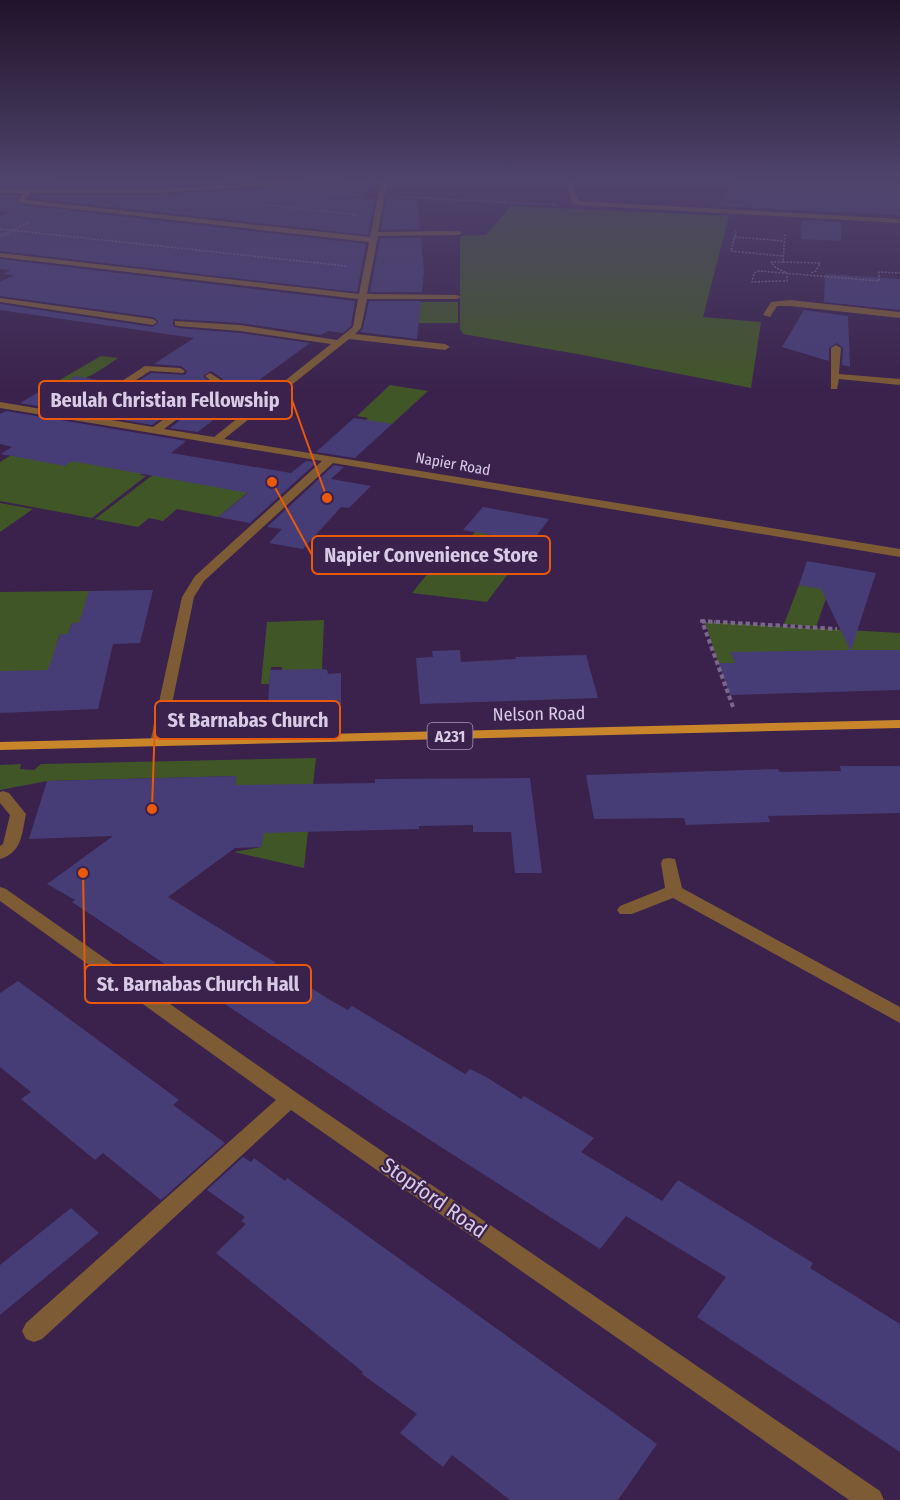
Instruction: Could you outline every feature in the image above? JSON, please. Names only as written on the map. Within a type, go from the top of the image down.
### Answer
[{"type":"main road","name":"Nelson Road","points":[[0,746],[900,724]]},
{"type":"street","points":[[214,442],[357,328],[371,252]]},
{"type":"street","points":[[0,255],[363,297],[457,297]]},
{"type":"street","points":[[0,300],[153,322]]},
{"type":"street","points":[[767,315],[774,304],[795,303],[900,315]]},
{"type":"street","points":[[178,323],[240,328],[340,343]]},
{"type":"street","points":[[348,336],[445,347]]},
{"type":"street","points":[[834,387],[836,348]]},
{"type":"street","points":[[73,417],[148,368],[180,371]]},
{"type":"street","points":[[154,431],[214,387],[216,380],[210,376]]},
{"type":"street","points":[[835,376],[900,382]]},
{"type":"street","name":"Napier Road","points":[[0,405],[900,553]]},
{"type":"street","points":[[157,743],[188,597],[199,579],[332,458]]},
{"type":"street","points":[[0,854],[11,846],[18,814],[3,796]]},
{"type":"street","points":[[669,863],[674,891]]},
{"type":"street","points":[[626,910],[674,891]]},
{"type":"street","points":[[674,891],[892,1012]]},
{"type":"street","name":"Stopford Road","points":[[0,893],[290,1099],[872,1500]]},
{"type":"street","points":[[34,1331],[290,1099]]},
{"type":"path","points":[[217,252],[368,268]]},
{"type":"path","points":[[741,252],[782,256]]},
{"type":"path","points":[[783,252],[783,262]]},
{"type":"path","points":[[787,273],[776,268],[771,262],[820,263],[816,272],[807,274]]},
{"type":"path","points":[[787,273],[787,281],[752,282],[754,273],[759,271],[807,274],[879,281],[879,272],[900,273]]},
{"type":"path","points":[[781,281],[776,295],[795,298],[795,303]]},
{"type":"path","points":[[735,713],[702,621],[837,630]]},
{"type":"green space","points":[[460,252],[720,252],[703,317],[761,322],[751,388],[463,334],[460,329]]},
{"type":"green space","points":[[416,302],[458,302],[458,323],[415,323]]},
{"type":"green space","points":[[101,356],[118,358],[81,380],[56,382]]},
{"type":"green space","points":[[390,385],[428,391],[392,424],[381,423],[354,431],[368,418],[357,416]]},
{"type":"green space","points":[[18,451],[65,465],[76,458],[154,464],[140,475],[146,476],[92,518],[0,501],[0,462]]},
{"type":"green space","points":[[154,474],[251,490],[218,517],[177,509],[163,521],[149,518],[138,527],[95,519]]},
{"type":"green space","points":[[0,503],[33,509],[0,532]]},
{"type":"green space","points":[[482,523],[487,524],[486,534],[499,537],[507,528],[516,527],[513,539],[532,542],[487,602],[412,593],[458,536],[470,538]]},
{"type":"green space","points":[[799,585],[830,587],[816,627],[784,624]]},
{"type":"green space","points":[[89,591],[107,622],[72,623],[68,634],[60,634],[57,642],[103,689],[0,671],[0,592]]},
{"type":"green space","points":[[324,620],[322,669],[316,669],[316,674],[282,671],[282,667],[271,667],[269,684],[261,684],[267,622]]},
{"type":"green space","points":[[705,622],[900,633],[900,650],[886,650],[811,671],[801,651],[745,657],[742,652],[735,652],[738,663],[718,663]]},
{"type":"green space","points":[[316,758],[304,868],[234,852],[261,847],[268,785],[235,785],[236,776],[47,781],[0,790],[0,765],[21,764],[20,769],[34,770],[41,764]]},
{"type":"building","points":[[9,252],[364,252],[357,292]]},
{"type":"building","points":[[377,252],[422,252],[424,271],[422,292],[370,292]]},
{"type":"building","points":[[0,259],[355,301],[351,326],[343,333],[328,331],[321,335],[240,323],[173,319],[173,326],[178,328],[240,333],[310,343],[222,407],[227,408],[198,432],[170,428],[219,390],[223,379],[211,371],[203,376],[209,382],[208,385],[152,425],[88,414],[151,373],[185,375],[187,371],[181,366],[154,364],[194,338],[0,310],[0,304],[153,327],[159,322],[153,317],[0,296],[0,282],[14,275],[2,274],[11,270],[0,269]]},
{"type":"building","points":[[825,274],[900,279],[900,310],[824,302]]},
{"type":"building","points":[[369,301],[421,301],[417,339],[360,332]]},
{"type":"building","points":[[804,310],[848,316],[850,367],[842,365],[843,348],[837,343],[829,348],[829,361],[782,347]]},
{"type":"building","points":[[76,376],[115,383],[71,412],[20,403],[56,382],[64,383]]},
{"type":"building","points":[[6,411],[186,441],[171,453],[291,473],[306,461],[317,462],[250,523],[218,517],[248,493],[71,461],[65,466],[1,454],[12,447],[0,444],[0,414]]},
{"type":"building","points":[[354,418],[392,424],[355,458],[316,452]]},
{"type":"building","points":[[334,465],[344,467],[331,479],[371,486],[349,508],[341,507],[303,549],[269,543],[282,529],[267,527]]},
{"type":"building","points":[[483,507],[549,519],[532,542],[463,530]]},
{"type":"building","points":[[807,561],[876,573],[851,650],[900,650],[900,690],[730,695],[718,663],[735,663],[730,652],[850,650],[821,589],[799,585]]},
{"type":"building","points":[[153,590],[140,643],[113,644],[98,709],[0,713],[0,671],[48,670],[60,634],[68,634],[72,623],[79,623],[89,591]]},
{"type":"building","points":[[460,650],[461,662],[516,659],[515,657],[586,655],[598,698],[420,704],[416,658],[433,657],[432,651]]},
{"type":"building","points":[[270,670],[327,670],[328,674],[341,673],[341,704],[268,706]]},
{"type":"building","points":[[840,766],[900,766],[900,813],[768,816],[770,822],[686,825],[684,818],[594,819],[586,775],[778,769],[780,772],[841,771]]},
{"type":"building","points":[[236,776],[235,785],[375,783],[375,779],[530,778],[542,873],[515,873],[511,832],[473,832],[473,825],[419,826],[419,829],[264,833],[261,847],[235,848],[168,897],[276,963],[274,964],[330,1000],[348,1010],[352,1006],[465,1074],[470,1069],[521,1099],[524,1096],[594,1138],[581,1152],[662,1201],[678,1180],[813,1263],[810,1268],[900,1324],[900,1452],[697,1317],[726,1277],[626,1216],[600,1249],[385,1111],[72,902],[75,900],[47,884],[113,836],[29,839],[47,781]]},
{"type":"building","points":[[18,981],[179,1100],[173,1105],[225,1143],[161,1200],[103,1153],[95,1160],[21,1099],[31,1092],[0,1067],[0,993]]},
{"type":"building","points":[[243,1157],[251,1162],[254,1158],[285,1181],[287,1178],[657,1444],[618,1500],[510,1500],[452,1455],[443,1467],[400,1433],[417,1414],[362,1374],[363,1372],[216,1253],[246,1224],[241,1221],[245,1217],[207,1190]]},
{"type":"building","points":[[71,1208],[99,1233],[0,1315],[0,1265]]},
{"type":"place","name":"Napier Convenience Store","points":[[272,482]]},
{"type":"place","name":"Beulah Christian Fellowship","points":[[327,498]]},
{"type":"place","name":"St Barnabas Church","points":[[152,809]]},
{"type":"place","name":"St. Barnabas Church Hall","points":[[83,873]]}]
